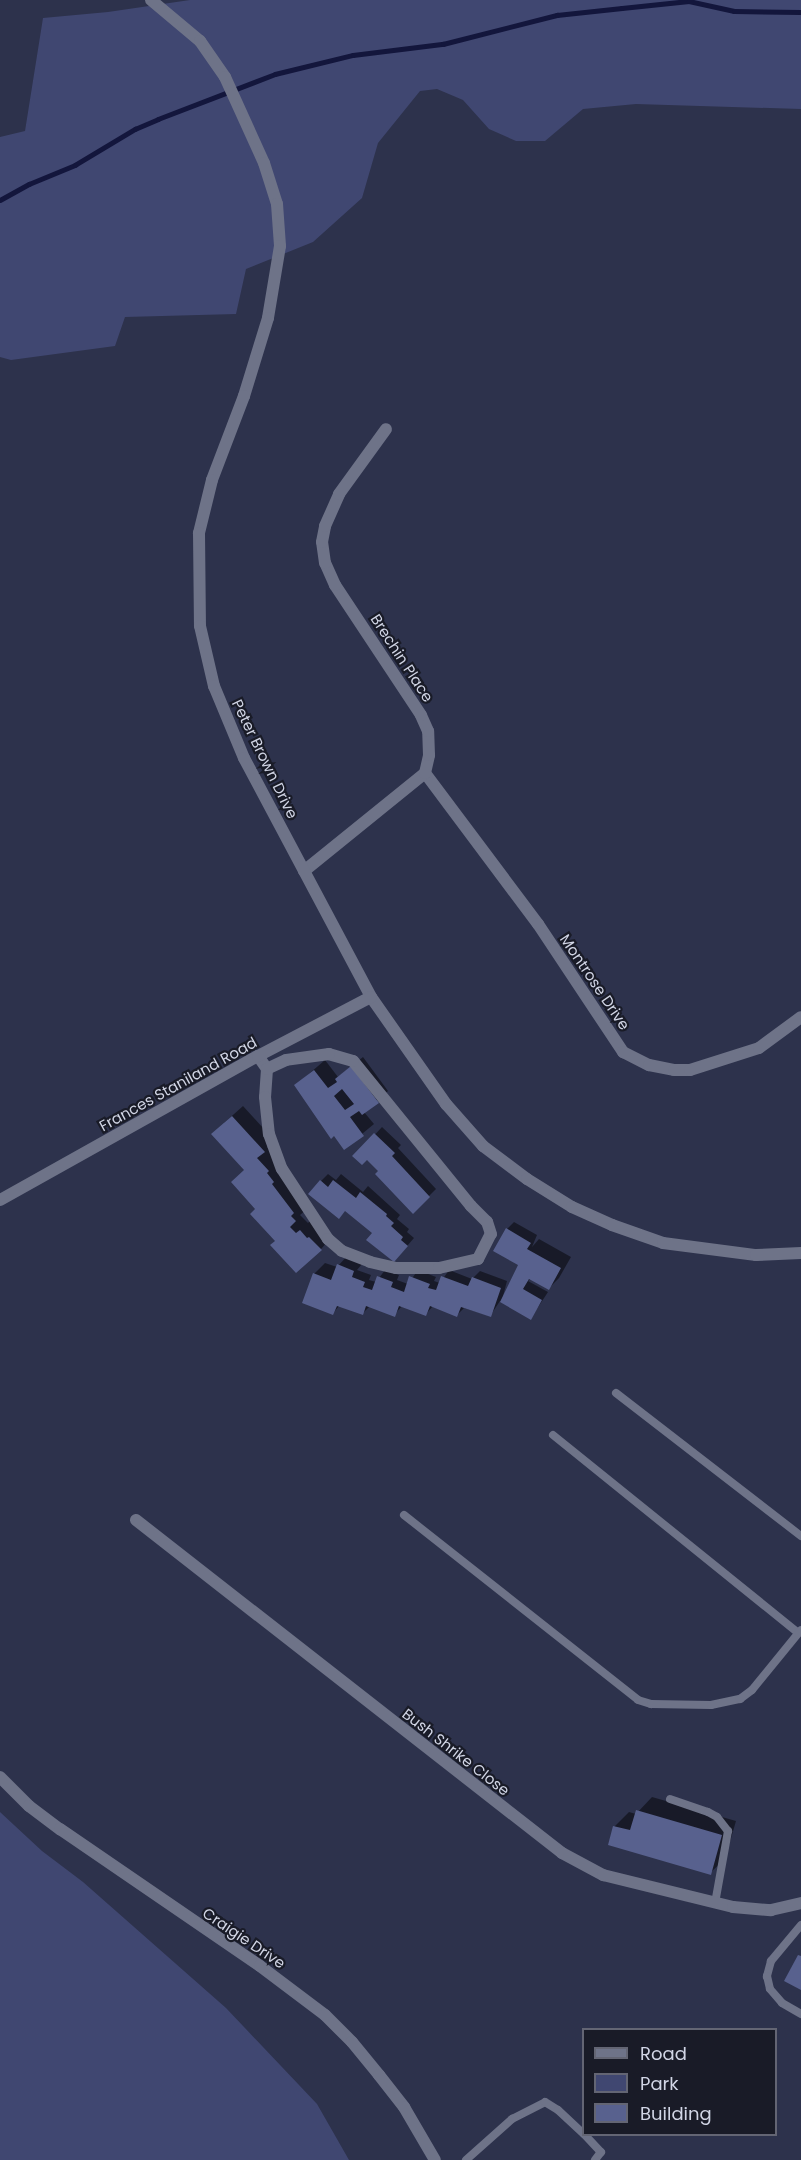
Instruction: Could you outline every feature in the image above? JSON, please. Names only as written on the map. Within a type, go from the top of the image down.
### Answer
[{"type":"street","name":"Peter Brown Drive","points":[[151,0],[200,41],[225,77],[264,163],[278,204],[280,246],[268,318],[248,384],[212,480],[199,533],[200,626],[214,686],[244,758],[371,997],[446,1104],[483,1146],[527,1179],[572,1207],[612,1225],[663,1243],[756,1255],[801,1253]]},
{"type":"street","name":"Brechin Place","points":[[386,429],[339,494],[325,526],[322,542],[325,562],[335,585],[425,723],[430,745],[425,773]]},
{"type":"street","points":[[304,871],[425,773]]},
{"type":"street","name":"Montrose Drive","points":[[425,773],[538,924],[623,1052],[649,1065],[674,1070],[690,1070],[759,1048],[801,1017]]},
{"type":"street","name":"Frances Staniland Road","points":[[0,1200],[258,1056],[371,997]]},
{"type":"street","points":[[258,1056],[267,1068],[265,1105],[268,1134],[282,1169],[315,1223],[342,1251],[370,1262],[415,1269],[451,1266],[478,1259],[491,1234],[487,1222],[471,1206],[353,1061],[342,1056],[315,1055],[286,1060],[267,1068]]},
{"type":"street","name":"Bush Shrike Close","points":[[136,1520],[562,1853],[603,1875],[715,1903],[754,1911],[784,1909],[801,1903]]},
{"type":"street","name":"Craigie Drive","points":[[0,1777],[29,1806],[60,1829],[260,1966],[325,2015],[352,2042],[404,2107],[435,2160]]},
{"type":"lane","points":[[616,1393],[801,1536]]},
{"type":"lane","points":[[404,1515],[638,1700],[651,1704],[711,1706],[740,1700],[752,1690],[800,1632],[553,1435]]},
{"type":"lane","points":[[670,1799],[717,1817],[728,1832],[715,1903]]},
{"type":"lane","points":[[801,1925],[771,1961],[767,1976],[770,1989],[782,2003],[801,2014]]},
{"type":"lane","points":[[466,2160],[492,2134],[512,2119],[545,2103],[558,2110],[582,2132]]},
{"type":"lane","points":[[586,2136],[601,2152],[595,2160]]},
{"type":"green space","points":[[190,0],[801,0],[801,109],[636,104],[583,109],[545,141],[516,141],[489,129],[463,100],[437,89],[420,91],[378,143],[362,198],[313,242],[246,269],[236,314],[125,317],[115,346],[11,360],[0,357],[0,137],[25,131],[43,18],[108,12]]},
{"type":"green space","points":[[0,1812],[42,1851],[83,1882],[226,2008],[317,2104],[349,2160],[0,2160]]},
{"type":"building","points":[[351,1066],[379,1103],[362,1115],[359,1111],[350,1117],[364,1136],[344,1150],[334,1136],[331,1139],[294,1085],[314,1070],[328,1088],[337,1082],[335,1079]],"holes":[[[342,1089],[354,1104],[345,1110],[334,1096]]]},
{"type":"building","points":[[232,1116],[265,1152],[257,1158],[269,1171],[267,1173],[274,1182],[272,1184],[294,1213],[291,1216],[296,1221],[290,1227],[296,1233],[300,1230],[322,1250],[296,1273],[270,1245],[275,1241],[250,1214],[255,1209],[231,1182],[244,1170],[211,1134]]},
{"type":"building","points":[[374,1133],[395,1153],[392,1156],[430,1197],[413,1214],[375,1174],[378,1171],[367,1160],[362,1165],[352,1156]]},
{"type":"building","points":[[320,1180],[328,1187],[333,1180],[356,1198],[360,1192],[387,1214],[386,1216],[394,1223],[391,1226],[403,1237],[401,1240],[408,1246],[394,1262],[366,1240],[372,1233],[345,1211],[339,1219],[308,1194]]},
{"type":"building","points":[[506,1228],[531,1243],[527,1249],[561,1268],[549,1290],[529,1279],[523,1289],[542,1300],[531,1320],[500,1302],[518,1265],[493,1251]]},
{"type":"building","points":[[337,1264],[354,1271],[352,1277],[365,1282],[363,1287],[372,1290],[377,1276],[393,1282],[391,1287],[404,1292],[409,1276],[430,1284],[428,1288],[436,1290],[441,1276],[468,1286],[472,1277],[501,1288],[491,1317],[461,1307],[457,1317],[430,1306],[426,1316],[399,1306],[395,1317],[366,1306],[363,1315],[337,1306],[333,1315],[302,1303],[313,1273],[331,1280]]},
{"type":"building","points":[[636,1810],[722,1835],[711,1875],[608,1845],[613,1826],[630,1830]]},
{"type":"building","points":[[798,1955],[801,1956],[801,1990],[784,1981]]},
{"type":"waterway","points":[[0,200],[29,184],[75,165],[135,129],[158,119],[275,74],[353,55],[443,44],[557,15],[689,1],[734,11],[801,12]]}]
